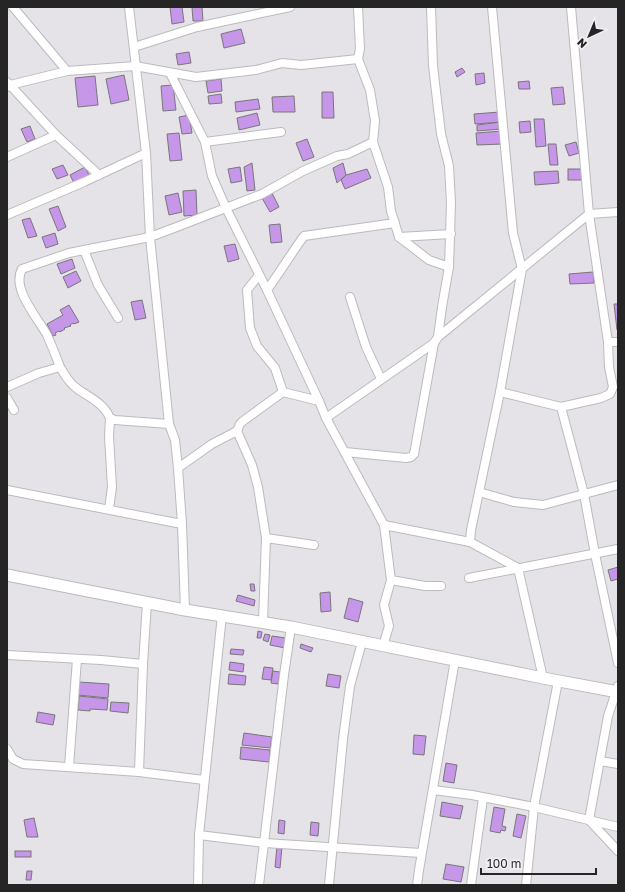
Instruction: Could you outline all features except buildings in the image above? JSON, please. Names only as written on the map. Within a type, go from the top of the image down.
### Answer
[{"type":"main road","points":[[7,575],[185,610],[292,627],[558,681],[617,690]]},
{"type":"street","points":[[13,7],[67,71]]},
{"type":"street","points":[[129,7],[146,153],[150,237],[169,424],[175,440],[178,468],[182,524],[185,610]]},
{"type":"street","points":[[134,47],[198,27],[290,7]]},
{"type":"street","points":[[358,7],[360,49],[358,59],[370,90],[375,121],[374,142],[388,187],[392,211],[399,237],[429,260],[449,267]]},
{"type":"street","points":[[345,452],[406,458],[411,457],[414,454],[449,267],[451,234],[449,166],[441,134],[433,66],[431,7]]},
{"type":"street","points":[[470,542],[471,530],[500,392],[522,269],[512,233],[492,7]]},
{"type":"street","points":[[500,392],[561,407],[601,398],[610,394],[613,387],[609,367],[608,342],[590,214],[571,7]]},
{"type":"street","points":[[8,85],[67,71],[135,66],[196,77],[256,70],[282,63],[301,65],[358,59]]},
{"type":"street","points":[[170,73],[205,142],[212,176],[226,208],[267,290],[326,418],[384,525],[391,580],[384,605],[389,626],[383,646]]},
{"type":"street","points":[[8,85],[56,135],[99,175]]},
{"type":"street","points":[[205,142],[281,132]]},
{"type":"street","points":[[7,157],[56,135]]},
{"type":"street","points":[[109,508],[112,487],[109,437],[110,418],[107,412],[93,398],[74,386],[60,367],[47,335],[25,300],[20,287],[19,274],[22,269],[69,253],[150,237],[262,194],[310,168],[337,156],[348,154],[374,142]]},
{"type":"street","points":[[7,215],[146,153]]},
{"type":"street","points":[[326,418],[436,340],[590,214],[618,212]]},
{"type":"street","points":[[267,290],[304,236],[395,223]]},
{"type":"street","points":[[399,237],[451,234]]},
{"type":"street","points":[[84,250],[98,285],[118,318]]},
{"type":"street","points":[[259,275],[247,290],[250,328],[258,346],[275,368],[283,392]]},
{"type":"street","points":[[350,297],[366,347],[381,379]]},
{"type":"street","points":[[608,342],[618,342]]},
{"type":"street","points":[[7,387],[39,373],[60,367]]},
{"type":"street","points":[[178,468],[212,444],[238,431],[242,421],[283,392],[319,401]]},
{"type":"street","points":[[7,398],[14,410]]},
{"type":"street","points":[[561,407],[584,494],[618,663]]},
{"type":"street","points":[[110,418],[115,420],[169,424]]},
{"type":"street","points":[[238,431],[252,465],[258,488],[266,538],[263,622]]},
{"type":"street","points":[[479,492],[514,502],[543,505],[618,485]]},
{"type":"street","points":[[7,490],[109,508],[182,524]]},
{"type":"street","points":[[384,525],[470,542],[518,568],[543,678]]},
{"type":"street","points":[[266,538],[314,544]]},
{"type":"street","points":[[469,578],[618,549]]},
{"type":"street","points":[[391,580],[425,586],[441,586]]},
{"type":"street","points":[[139,772],[147,603]]},
{"type":"street","points":[[198,885],[198,835],[222,615]]},
{"type":"street","points":[[259,885],[280,703],[292,627]]},
{"type":"street","points":[[329,885],[343,739],[350,686],[362,642]]},
{"type":"street","points":[[7,655],[143,664]]},
{"type":"street","points":[[69,767],[77,659]]},
{"type":"street","points":[[417,885],[421,853],[433,790],[454,660]]},
{"type":"street","points":[[526,885],[534,807],[558,681]]},
{"type":"street","points":[[589,820],[608,716],[617,690]]},
{"type":"street","points":[[7,749],[14,759],[23,764],[139,772],[204,780]]},
{"type":"street","points":[[600,761],[618,764]]},
{"type":"street","points":[[433,790],[472,795],[534,807],[618,827]]},
{"type":"street","points":[[471,885],[483,798]]},
{"type":"street","points":[[589,820],[618,850]]},
{"type":"street","points":[[198,835],[265,843],[421,853]]}]
